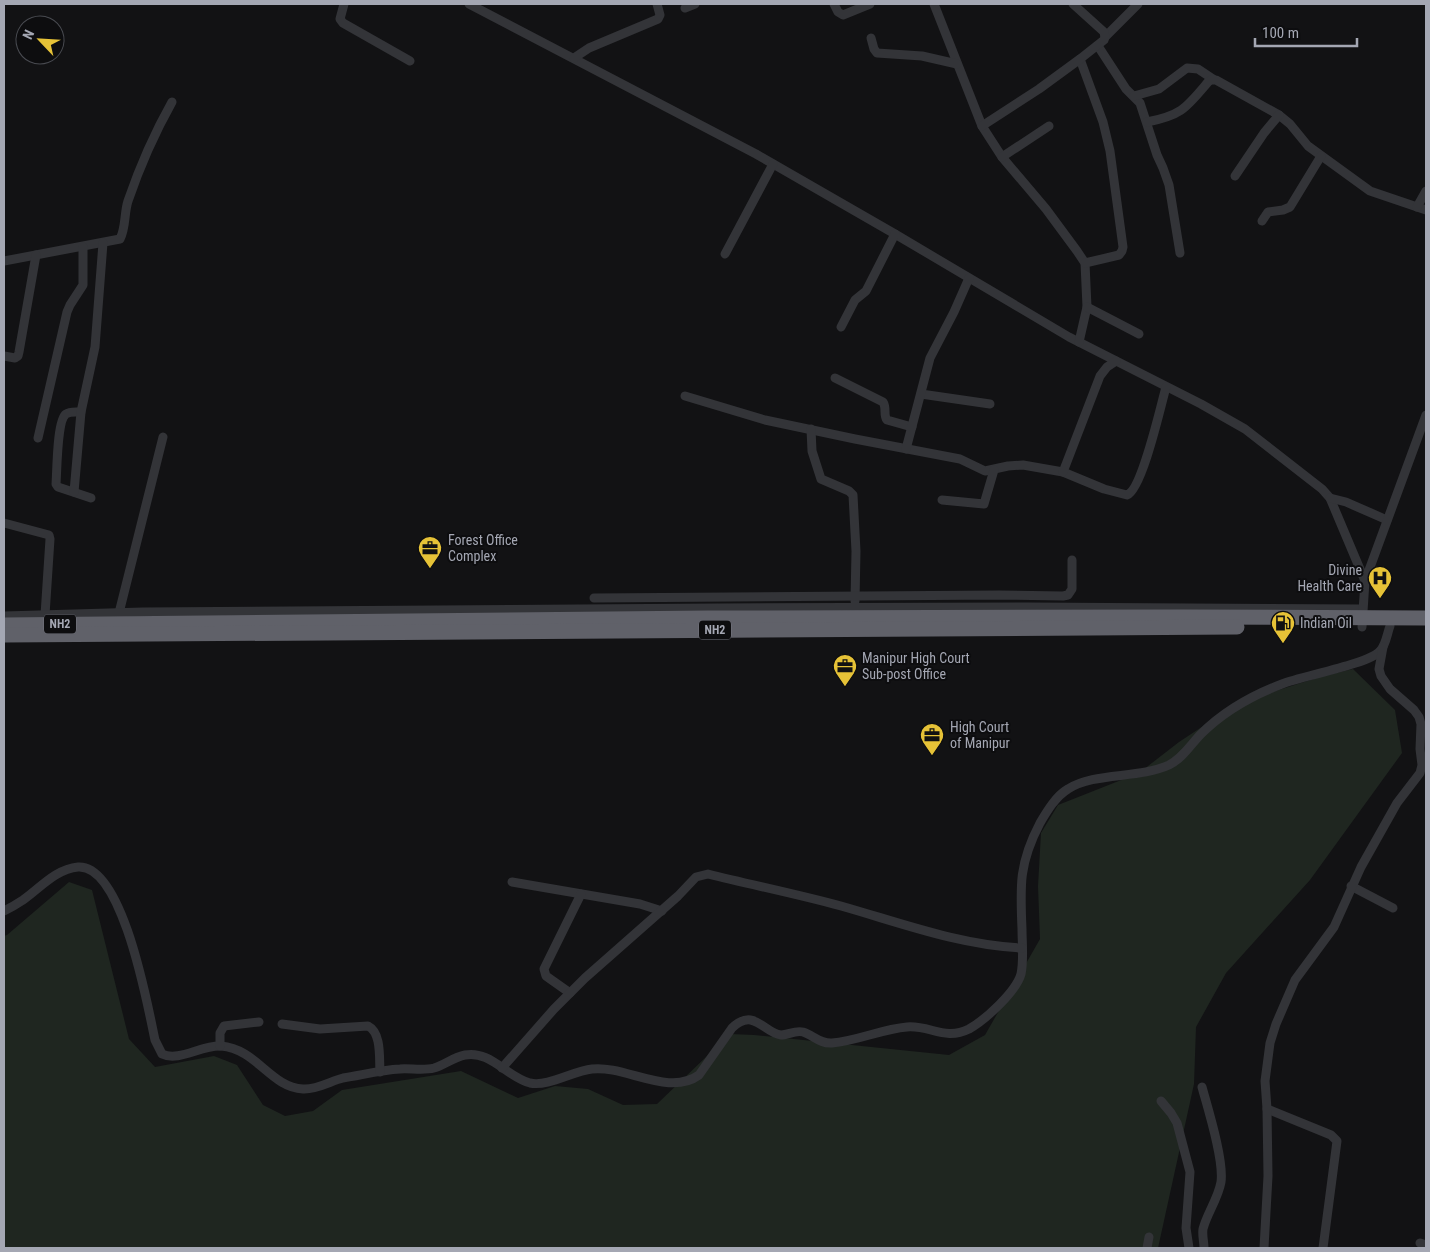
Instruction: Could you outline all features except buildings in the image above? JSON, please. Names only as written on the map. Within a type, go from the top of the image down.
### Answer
[{"type":"highway","name":"NH2","points":[[4,625],[708,618],[1426,618]]},
{"type":"highway","name":"NH2","points":[[4,635],[1362,618],[1390,626],[1426,627]]},
{"type":"street","points":[[344,4],[340,19],[343,23],[410,61]]},
{"type":"street","points":[[469,4],[772,164],[1079,342],[1245,429],[1322,489],[1330,498],[1365,581]]},
{"type":"street","points":[[574,58],[589,48],[658,19],[660,14],[657,4]]},
{"type":"street","points":[[685,8],[695,4]]},
{"type":"street","points":[[834,4],[838,12],[844,15],[870,4]]},
{"type":"street","points":[[934,4],[982,126],[1002,157],[1046,209],[1085,263],[1087,306],[1079,342]]},
{"type":"street","points":[[1073,4],[1104,32],[1105,37]]},
{"type":"street","points":[[982,126],[1098,46],[1138,4]]},
{"type":"street","points":[[871,38],[877,53],[922,56],[957,64]]},
{"type":"street","points":[[1098,46],[1126,89],[1140,103],[1169,185],[1180,253]]},
{"type":"street","points":[[1080,59],[1103,122],[1110,152],[1123,247],[1119,255],[1085,263]]},
{"type":"street","points":[[1134,96],[1159,90],[1187,68],[1198,69],[1279,115],[1290,124],[1308,146],[1370,191],[1422,208],[1426,191]]},
{"type":"street","points":[[1147,122],[1170,117],[1182,110],[1213,79]]},
{"type":"street","points":[[4,261],[117,241],[122,235],[126,208],[143,160],[153,136],[172,102]]},
{"type":"street","points":[[1235,176],[1264,132],[1279,115]]},
{"type":"street","points":[[1002,157],[1049,126]]},
{"type":"street","points":[[1262,221],[1268,212],[1290,207],[1321,156]]},
{"type":"street","points":[[725,254],[772,164]]},
{"type":"street","points":[[841,327],[856,300],[866,291],[895,234]]},
{"type":"street","points":[[74,492],[81,412],[94,346],[103,243]]},
{"type":"street","points":[[38,438],[67,312],[83,285],[83,247]]},
{"type":"street","points":[[4,356],[15,358],[18,356],[36,255]]},
{"type":"street","points":[[906,449],[930,358],[969,278]]},
{"type":"street","points":[[1087,306],[1139,334]]},
{"type":"street","points":[[1063,472],[1100,376],[1116,361]]},
{"type":"street","points":[[835,378],[883,402],[886,407],[885,418],[887,420],[912,427]]},
{"type":"street","points":[[685,396],[765,420],[960,460],[985,471],[1023,465],[1063,472],[1104,489],[1127,496],[1133,491],[1144,464],[1166,386]]},
{"type":"street","points":[[921,394],[990,404]]},
{"type":"street","points":[[81,412],[69,412],[63,416],[56,484],[91,498]]},
{"type":"street","points":[[4,616],[119,613],[1037,607],[1362,618],[1365,581],[1426,415]]},
{"type":"street","points":[[811,429],[812,451],[821,479],[849,491],[853,495],[856,551],[854,608]]},
{"type":"street","points":[[119,613],[163,437]]},
{"type":"street","points":[[942,500],[984,504],[994,470]]},
{"type":"street","points":[[1330,498],[1346,502],[1388,520]]},
{"type":"street","points":[[4,523],[49,535],[44,615]]},
{"type":"street","points":[[594,598],[1063,596],[1068,595],[1072,589],[1072,560]]},
{"type":"street","points":[[1264,1248],[1268,1176],[1265,1074],[1270,1043],[1276,1024],[1295,980],[1334,927],[1351,886],[1397,804],[1424,764],[1423,739],[1419,717],[1414,710],[1390,690],[1379,669],[1383,646],[1390,626]]},
{"type":"street","points":[[4,911],[24,899],[46,881],[65,872],[81,867],[92,872],[108,886],[126,927],[159,1050],[166,1056],[174,1056],[198,1049],[220,1046],[237,1050],[247,1054],[275,1077],[293,1087],[302,1089],[313,1088],[343,1078],[380,1072],[399,1069],[432,1068],[464,1055],[474,1054],[486,1058],[529,1083],[539,1084],[593,1068],[626,1072],[650,1080],[683,1082],[692,1080],[698,1075],[732,1028],[738,1022],[744,1020],[756,1022],[782,1035],[799,1031],[804,1032],[827,1043],[854,1040],[907,1027],[937,1033],[956,1033],[976,1025],[1011,991],[1021,974],[1020,893],[1022,871],[1028,848],[1045,814],[1064,792],[1078,784],[1155,770],[1171,764],[1182,755],[1200,734],[1229,711],[1281,684],[1371,658],[1383,646]]},
{"type":"street","points":[[502,1068],[570,993],[662,911],[696,877],[708,874],[839,906],[942,936],[980,944],[1022,948]]},
{"type":"street","points":[[512,882],[640,904],[662,911]]},
{"type":"street","points":[[1351,886],[1393,908]]},
{"type":"street","points":[[570,993],[546,976],[544,969],[582,894]]},
{"type":"street","points":[[220,1046],[220,1033],[224,1026],[258,1022]]},
{"type":"street","points":[[282,1024],[320,1029],[368,1026],[376,1034],[380,1072]]},
{"type":"street","points":[[1202,1086],[1221,1176],[1216,1198],[1205,1223],[1203,1232],[1204,1248]]},
{"type":"street","points":[[1161,1101],[1177,1123],[1190,1172],[1186,1228],[1189,1248]]},
{"type":"street","points":[[1267,1109],[1331,1135],[1337,1141],[1323,1248]]},
{"type":"street","points":[[1147,1248],[1148,1237]]},
{"type":"shaded area","points":[[1353,669],[1395,710],[1402,753],[1310,880],[1226,973],[1196,1027],[1194,1084],[1158,1248],[4,1248],[4,936],[69,882],[92,890],[129,1039],[155,1067],[214,1056],[237,1065],[263,1105],[285,1116],[313,1111],[342,1090],[461,1071],[518,1098],[555,1086],[588,1089],[623,1105],[657,1104],[730,1034],[949,1055],[985,1035],[1040,939],[1038,886],[1041,833],[1058,805],[1139,773],[1179,742],[1238,703],[1323,676]]},
{"type":"place","name":"Forest Office Complex","points":[[430,569]]},
{"type":"place","name":"Divine Health Care","points":[[1380,599]]},
{"type":"place","name":"Indian Oil","points":[[1283,644]]},
{"type":"place","name":"Manipur High Court Sub-post Office","points":[[845,687]]},
{"type":"place","name":"High Court of Manipur","points":[[932,756]]}]
